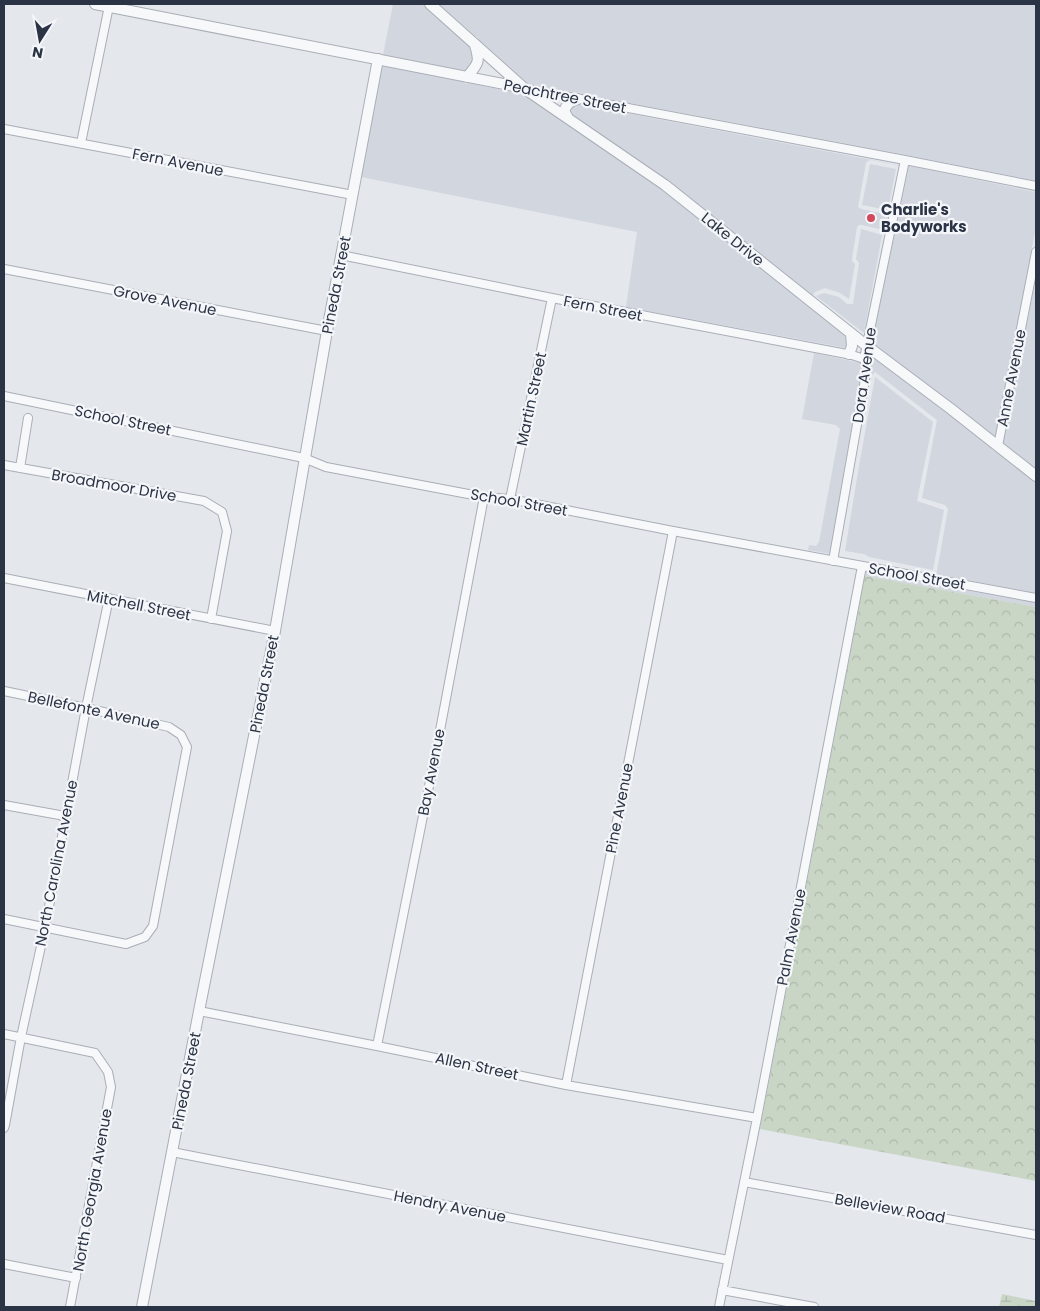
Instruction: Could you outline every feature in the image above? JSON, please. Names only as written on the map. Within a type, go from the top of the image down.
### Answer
[{"type":"street","name":"Peachtree Street","points":[[95,4],[525,89],[1036,186]]},
{"type":"street","name":"Lake Drive","points":[[430,4],[525,89],[665,185],[867,346],[1036,476]]},
{"type":"street","points":[[82,143],[109,6]]},
{"type":"street","points":[[466,77],[475,68],[478,58],[474,44]]},
{"type":"street","name":"Pineda Street","points":[[142,1307],[275,631],[304,458],[378,59]]},
{"type":"street","points":[[568,118],[564,111],[566,106],[570,101],[578,98]]},
{"type":"street","name":"Fern Avenue","points":[[4,129],[353,195]]},
{"type":"street","name":"Dora Avenue","points":[[834,561],[867,368],[864,359],[905,160]]},
{"type":"street","name":"Anne Avenue","points":[[998,446],[1036,252]]},
{"type":"street","name":"Fern Street","points":[[341,255],[552,298],[849,354],[864,359]]},
{"type":"street","name":"Grove Avenue","points":[[4,269],[327,331]]},
{"type":"street","name":"Martin Street","points":[[510,499],[552,298]]},
{"type":"street","points":[[849,354],[852,346],[852,334]]},
{"type":"street","name":"School Street","points":[[4,396],[304,458],[326,466],[484,497],[510,499],[1036,598]]},
{"type":"street","points":[[20,468],[28,418]]},
{"type":"street","name":"Broadmoor Drive","points":[[4,465],[204,501],[222,512],[227,531],[211,619]]},
{"type":"street","name":"Bay Avenue","points":[[377,1046],[438,741],[484,497]]},
{"type":"street","name":"Pine Avenue","points":[[566,1085],[673,531]]},
{"type":"street","name":"Palm Avenue","points":[[719,1307],[862,566]]},
{"type":"street","name":"Mitchell Street","points":[[4,578],[275,631]]},
{"type":"street","name":"North Carolina Avenue","points":[[4,1128],[109,598]]},
{"type":"street","name":"Bellefonte Avenue","points":[[4,691],[169,726],[181,735],[187,747],[153,926],[146,938],[126,944],[45,928]]},
{"type":"street","points":[[4,805],[65,816]]},
{"type":"street","points":[[4,920],[45,928]]},
{"type":"street","name":"Allen Street","points":[[199,1012],[566,1085],[757,1118]]},
{"type":"street","points":[[4,1034],[21,1037]]},
{"type":"street","name":"North Georgia Avenue","points":[[21,1037],[95,1053],[108,1072],[111,1087],[70,1307]]},
{"type":"street","name":"Hendry Avenue","points":[[172,1152],[728,1260]]},
{"type":"street","name":"Belleview Road","points":[[744,1182],[1036,1235]]},
{"type":"street","points":[[4,1264],[76,1278]]},
{"type":"street","points":[[722,1290],[814,1307]]},
{"type":"shaded area","points":[[393,4],[422,4],[470,47],[473,58],[471,65],[465,71],[383,55]]},
{"type":"shaded area","points":[[438,4],[1036,4],[1036,181],[581,94],[581,92],[527,84],[478,40],[478,37]]},
{"type":"shaded area","points":[[382,65],[464,82],[466,84],[523,94],[662,189],[847,337],[846,348],[626,307],[637,232],[361,177]]},
{"type":"shaded area","points":[[578,104],[899,165],[899,167],[871,160],[866,163],[858,207],[889,215],[886,232],[862,225],[857,227],[852,259],[855,264],[849,299],[840,293],[825,288],[815,292],[812,296],[668,181],[571,114],[569,111]]},
{"type":"shaded area","points":[[870,164],[896,169],[888,210],[862,205]]},
{"type":"shaded area","points":[[909,166],[1036,192],[1036,227],[995,437],[872,343]]},
{"type":"shaded area","points":[[861,229],[882,235],[864,333],[816,296],[824,293],[839,297],[847,304],[853,304],[859,263],[856,259]]},
{"type":"shaded area","points":[[1036,277],[1036,469],[1003,443]]},
{"type":"shaded area","points":[[814,353],[860,363],[862,369],[830,554],[808,550],[809,545],[816,546],[819,542],[840,429],[836,425],[802,419]]},
{"type":"shaded area","points":[[870,355],[1036,482],[1036,593],[935,574],[948,509],[945,505],[922,498],[937,420],[875,372],[871,376],[860,435],[872,369],[869,359]]},
{"type":"shaded area","points":[[875,377],[933,422],[917,501],[944,510],[933,570],[845,551]]},
{"type":"shaded area","points":[[866,572],[1036,603],[1036,607],[865,576]]},
{"type":"green space","points":[[865,576],[1036,607],[1036,1181],[760,1129]]},
{"type":"green space","points":[[1002,1294],[1036,1301],[1036,1307],[999,1307]]},
{"type":"place","name":"Charlie's Bodyworks","points":[[871,218]]}]
